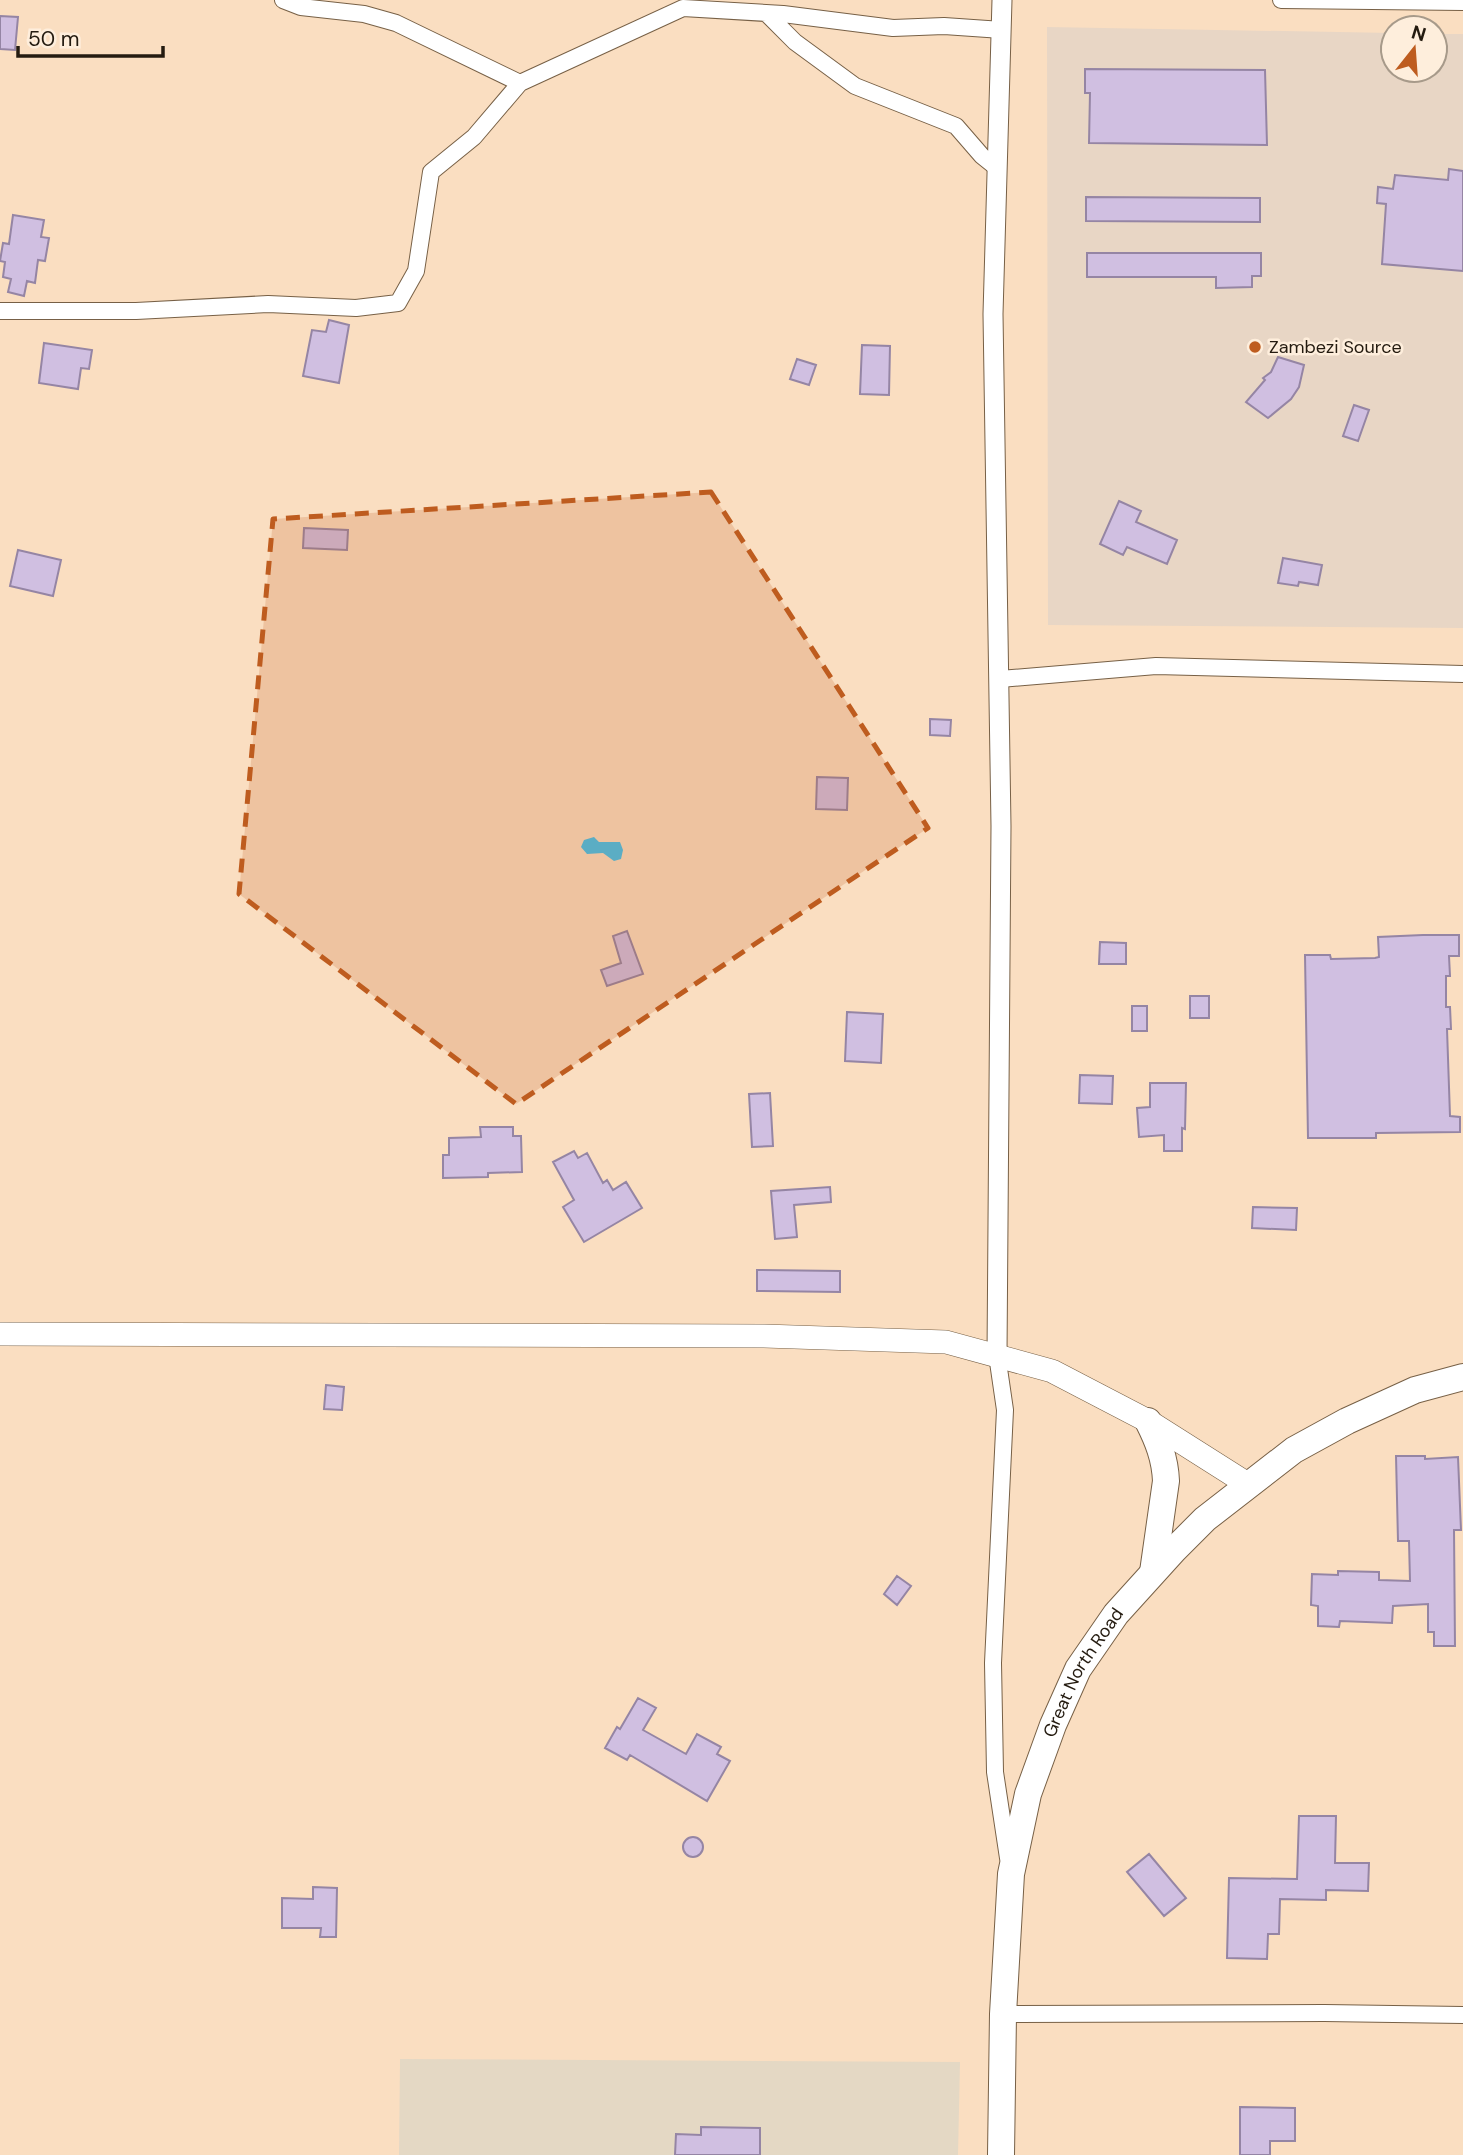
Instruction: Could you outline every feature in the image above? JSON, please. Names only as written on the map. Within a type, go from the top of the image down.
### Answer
[{"type":"highway","name":"Great North Road","points":[[1002,2155],[1003,2014],[1011,1874],[1028,1794],[1053,1725],[1078,1669],[1116,1614],[1205,1519],[1294,1450],[1347,1421],[1415,1390],[1463,1377]]},
{"type":"highway","points":[[1148,1421],[1166,1465],[1153,1572]]},
{"type":"main road","points":[[0,1334],[764,1336],[946,1342],[1052,1371],[1148,1421],[1249,1485]]},
{"type":"street","points":[[283,0],[301,7],[363,14],[396,23],[520,83]]},
{"type":"street","points":[[1002,0],[993,314],[1000,679],[997,1355],[1005,1410],[993,1663],[995,1772],[1011,1874]]},
{"type":"street","points":[[1281,0],[1463,2]]},
{"type":"street","points":[[0,311],[136,310],[268,304],[356,307],[398,303],[416,271],[431,172],[474,137],[520,83],[682,8],[766,13],[893,29],[944,26],[1002,30]]},
{"type":"street","points":[[766,13],[795,42],[855,86],[956,126],[982,156],[997,168]]},
{"type":"street","points":[[1000,679],[1156,666],[1463,674]]},
{"type":"street","points":[[1003,2014],[1463,2015]]},
{"type":"highlighted area","points":[[711,492],[928,828],[516,1104],[239,894],[273,519]]},
{"type":"shaded area","name":"Zambezi Source","points":[[1047,27],[1379,33],[1379,84],[1449,84],[1449,34],[1463,34],[1463,628],[1048,625]]},
{"type":"shaded area","points":[[400,2059],[960,2062],[958,2155],[399,2155]]},
{"type":"water","points":[[594,837],[599,842],[620,842],[623,850],[621,859],[614,861],[603,853],[587,854],[581,847],[584,840]]},
{"type":"building","points":[[0,16],[18,17],[15,50],[0,49]]},
{"type":"building","points":[[1085,69],[1265,70],[1267,145],[1089,143],[1090,93],[1085,93]]},
{"type":"building","points":[[1449,169],[1463,171],[1463,271],[1382,264],[1386,204],[1377,203],[1378,187],[1393,189],[1395,175],[1448,180]]},
{"type":"building","points":[[1086,197],[1260,198],[1260,222],[1086,221]]},
{"type":"building","points":[[13,215],[44,220],[41,237],[49,238],[45,261],[38,260],[35,283],[27,281],[24,296],[8,292],[11,279],[3,277],[5,262],[0,261],[3,243],[9,244]]},
{"type":"building","points":[[1087,253],[1261,253],[1261,276],[1252,276],[1252,287],[1216,288],[1216,277],[1087,277]]},
{"type":"building","points":[[329,320],[349,325],[339,383],[303,376],[312,330],[326,332]]},
{"type":"building","points":[[44,343],[92,350],[89,369],[81,368],[78,389],[39,383]]},
{"type":"building","points":[[862,345],[890,346],[889,395],[860,394]]},
{"type":"building","points":[[1278,357],[1304,365],[1299,387],[1291,399],[1268,418],[1246,402],[1265,380],[1263,378],[1271,372]]},
{"type":"building","points":[[797,359],[816,365],[809,385],[790,379]]},
{"type":"building","points":[[1354,405],[1369,410],[1358,441],[1343,436]]},
{"type":"building","points":[[1119,501],[1141,511],[1136,522],[1177,540],[1167,564],[1127,547],[1123,555],[1100,544]]},
{"type":"building","points":[[304,528],[348,530],[347,550],[303,548]]},
{"type":"building","points":[[18,550],[61,560],[53,596],[10,586]]},
{"type":"building","points":[[1283,558],[1322,565],[1318,585],[1278,583]]},
{"type":"building","points":[[930,719],[951,720],[950,736],[930,735]]},
{"type":"building","points":[[817,777],[848,778],[847,810],[816,809]]},
{"type":"building","points":[[627,931],[643,974],[607,986],[601,970],[621,963],[613,936]]},
{"type":"building","points":[[1459,935],[1459,956],[1449,956],[1450,976],[1446,976],[1446,1007],[1450,1007],[1451,1029],[1447,1029],[1450,1116],[1460,1117],[1460,1132],[1376,1133],[1376,1138],[1308,1138],[1305,955],[1330,955],[1331,959],[1375,958],[1379,957],[1378,937]]},
{"type":"building","points":[[1100,942],[1126,943],[1126,964],[1099,964]]},
{"type":"building","points":[[1190,996],[1209,996],[1209,1018],[1190,1018]]},
{"type":"building","points":[[1132,1006],[1147,1006],[1147,1031],[1132,1031]]},
{"type":"building","points":[[847,1012],[883,1014],[881,1063],[845,1061]]},
{"type":"building","points":[[1080,1075],[1113,1076],[1112,1104],[1079,1103]]},
{"type":"building","points":[[1150,1083],[1186,1083],[1182,1151],[1164,1151],[1164,1135],[1139,1137],[1137,1108],[1150,1107]]},
{"type":"building","points":[[770,1093],[773,1146],[752,1147],[749,1094]]},
{"type":"building","points":[[480,1127],[513,1127],[513,1136],[521,1136],[522,1172],[488,1173],[488,1177],[443,1178],[443,1155],[449,1155],[449,1138],[481,1137]]},
{"type":"building","points":[[574,1151],[578,1158],[587,1153],[603,1183],[607,1180],[613,1190],[626,1182],[642,1208],[584,1242],[563,1207],[574,1200],[553,1162]]},
{"type":"building","points":[[830,1187],[831,1202],[794,1205],[797,1237],[775,1239],[771,1191]]},
{"type":"building","points":[[1253,1207],[1297,1208],[1296,1230],[1252,1228]]},
{"type":"building","points":[[757,1270],[840,1271],[840,1292],[757,1291]]},
{"type":"building","points":[[326,1385],[344,1387],[342,1410],[324,1409]]},
{"type":"building","points":[[1396,1456],[1425,1456],[1425,1459],[1458,1457],[1461,1530],[1454,1530],[1455,1646],[1434,1646],[1434,1632],[1428,1632],[1428,1604],[1393,1606],[1392,1623],[1340,1621],[1339,1627],[1318,1626],[1318,1606],[1311,1605],[1312,1574],[1338,1575],[1338,1571],[1379,1572],[1379,1580],[1410,1581],[1409,1541],[1398,1541]]},
{"type":"building","points":[[897,1576],[911,1586],[897,1605],[884,1594]]},
{"type":"building","points":[[638,1698],[656,1708],[643,1730],[686,1754],[697,1734],[721,1747],[717,1754],[730,1761],[707,1801],[630,1755],[627,1760],[605,1748]]},
{"type":"building","points":[[1299,1816],[1336,1816],[1335,1863],[1369,1863],[1368,1891],[1326,1890],[1326,1900],[1280,1899],[1279,1934],[1268,1934],[1267,1959],[1227,1958],[1229,1878],[1297,1879]]},
{"type":"building","points":[[693,1837],[700,1840],[703,1847],[700,1854],[693,1857],[686,1854],[683,1847],[686,1840]]},
{"type":"building","points":[[1149,1854],[1186,1898],[1164,1916],[1127,1872]]},
{"type":"building","points":[[313,1887],[337,1888],[336,1937],[320,1937],[321,1928],[282,1928],[282,1898],[313,1899]]},
{"type":"building","points":[[1240,2107],[1295,2108],[1295,2141],[1270,2141],[1270,2155],[1240,2155]]},
{"type":"building","points":[[701,2127],[760,2128],[760,2155],[675,2155],[676,2134],[701,2135]]},
{"type":"place","name":"Zambezi Source","points":[[1255,347]]}]
